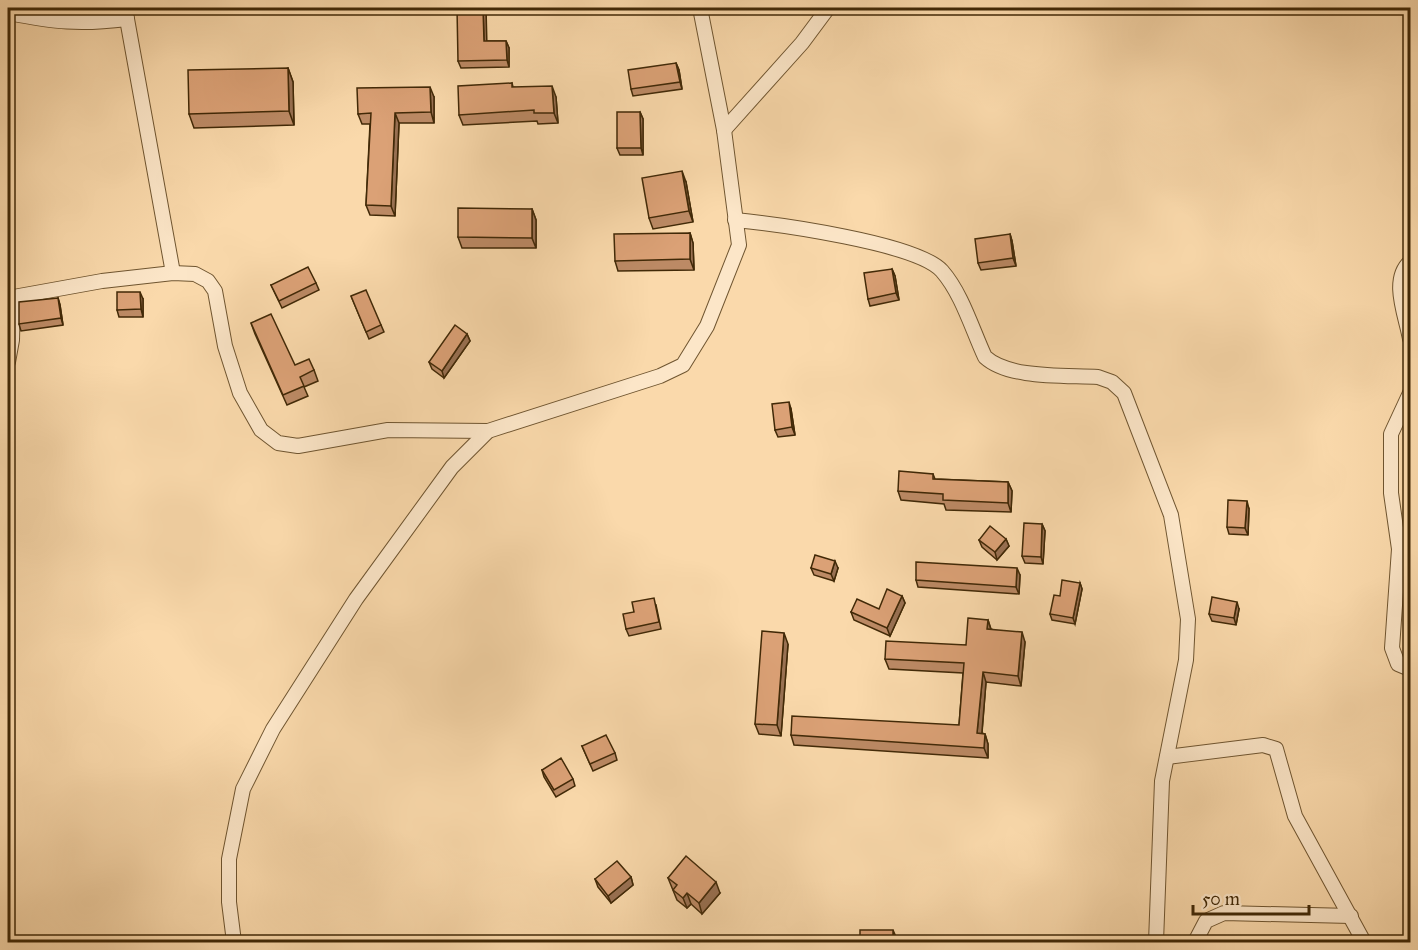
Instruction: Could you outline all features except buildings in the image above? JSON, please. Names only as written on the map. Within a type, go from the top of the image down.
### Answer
[{"type":"street","points":[[8,362],[12,340],[10,298],[102,281],[173,273],[195,274],[208,281],[215,291],[225,346],[240,393],[261,429],[278,442],[298,446],[388,430],[488,431],[660,376],[683,365],[707,326],[739,245],[724,130],[700,8]]},
{"type":"street","points":[[724,130],[802,43],[828,8]]},
{"type":"street","points":[[8,12],[57,23],[83,24],[126,13],[173,273]]},
{"type":"street","points":[[735,220],[788,225],[917,254],[940,268],[952,285],[985,357],[993,364],[1009,371],[1098,377],[1112,382],[1124,393],[1171,514],[1188,619],[1186,660],[1162,781],[1156,942]]},
{"type":"street","points":[[1410,262],[1402,274],[1400,288],[1410,339]]},
{"type":"street","points":[[1410,393],[1391,434],[1391,493],[1399,549],[1392,648],[1398,664],[1410,669]]},
{"type":"street","points":[[234,942],[229,902],[230,859],[243,789],[268,739],[356,599],[452,467],[488,431]]},
{"type":"street","points":[[1167,757],[1263,745],[1276,749],[1295,816],[1364,942]]},
{"type":"street","points":[[1195,942],[1206,921],[1224,914],[1350,916]]}]
